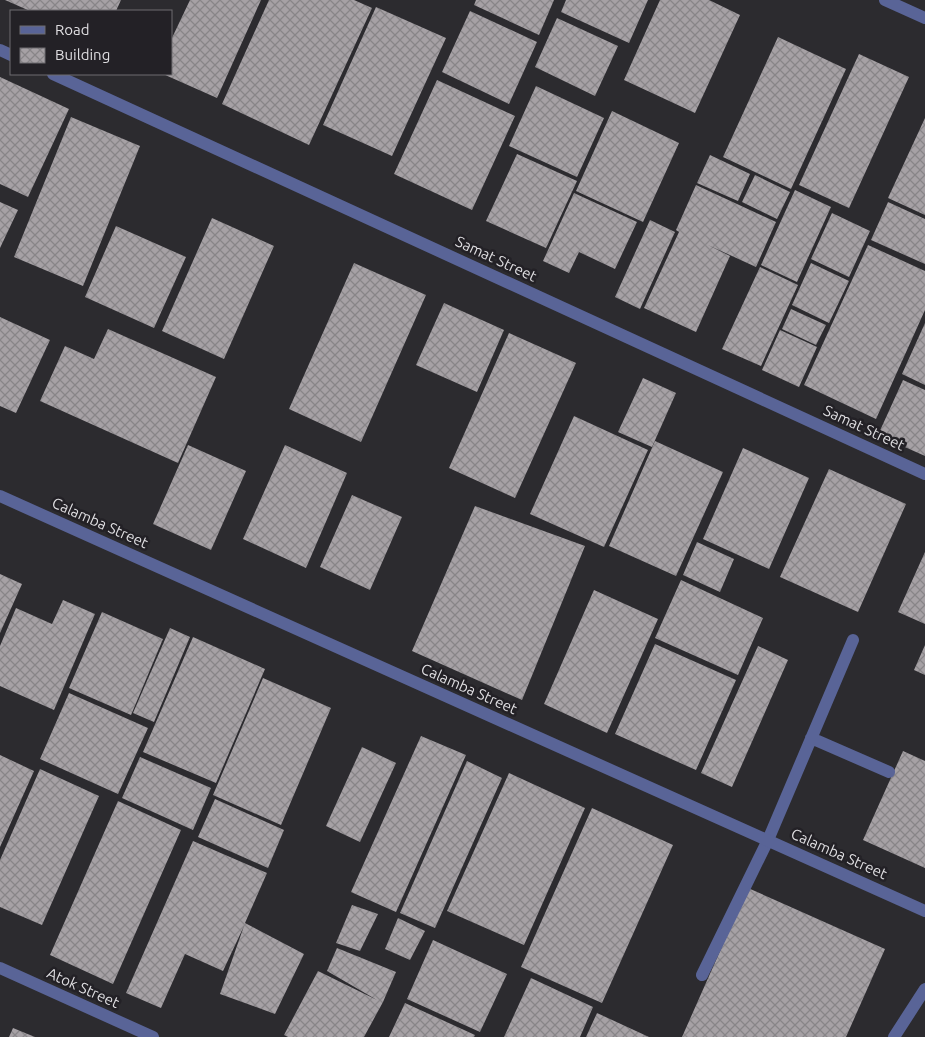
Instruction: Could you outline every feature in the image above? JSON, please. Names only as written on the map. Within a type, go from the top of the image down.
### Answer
[{"type":"street","points":[[885,0],[925,18]]},
{"type":"street","name":"Samat Street","points":[[55,75],[925,474]]},
{"type":"street","name":"Calamba Street","points":[[0,496],[925,911]]},
{"type":"street","points":[[702,975],[768,840],[853,640]]},
{"type":"street","points":[[811,738],[889,772]]},
{"type":"street","name":"Atok Street","points":[[0,968],[153,1037]]},
{"type":"street","points":[[894,1037],[925,988]]},
{"type":"building","points":[[5,0],[121,0],[116,10],[28,10]]},
{"type":"building","points":[[190,0],[261,0],[217,98],[165,75],[172,75],[172,38]]},
{"type":"building","points":[[269,0],[354,0],[372,8],[309,145],[222,104]]},
{"type":"building","points":[[476,0],[554,0],[539,35],[474,5]]},
{"type":"building","points":[[566,0],[648,0],[629,43],[561,12]]},
{"type":"building","points":[[660,0],[709,0],[740,15],[695,113],[624,80]]},
{"type":"building","points":[[376,7],[446,38],[392,156],[323,125]]},
{"type":"building","points":[[470,11],[537,42],[509,104],[442,72]]},
{"type":"building","points":[[557,18],[618,46],[595,96],[535,67]]},
{"type":"building","points":[[778,37],[846,69],[791,189],[723,157]]},
{"type":"building","points":[[859,54],[909,77],[849,208],[799,185]]},
{"type":"building","points":[[0,77],[69,109],[28,197],[0,184]]},
{"type":"building","points":[[437,80],[515,116],[472,210],[394,174]]},
{"type":"building","points":[[536,86],[604,118],[577,177],[509,146]]},
{"type":"building","points":[[612,111],[679,143],[643,222],[576,191]]},
{"type":"building","points":[[71,117],[140,146],[83,286],[14,257]]},
{"type":"building","points":[[925,118],[925,215],[888,198]]},
{"type":"building","points":[[517,154],[577,181],[546,248],[486,221]]},
{"type":"building","points":[[710,155],[750,174],[738,201],[697,183]]},
{"type":"building","points":[[755,175],[790,192],[777,219],[742,202]]},
{"type":"building","points":[[696,185],[776,222],[756,267],[708,245],[730,256],[696,332],[644,308],[679,232],[676,230]]},
{"type":"building","points":[[795,190],[831,207],[797,282],[761,265]]},
{"type":"building","points":[[574,193],[637,222],[615,269],[579,252],[569,273],[543,261]]},
{"type":"building","points":[[0,202],[18,210],[0,248]]},
{"type":"building","points":[[888,202],[925,219],[925,264],[871,240]]},
{"type":"building","points":[[832,213],[870,231],[849,277],[811,259]]},
{"type":"building","points":[[212,218],[274,246],[224,359],[162,331]]},
{"type":"building","points":[[650,220],[675,232],[640,309],[615,297]]},
{"type":"building","points":[[116,226],[186,257],[154,328],[85,297]]},
{"type":"building","points":[[868,245],[925,271],[925,310],[876,419],[804,385]]},
{"type":"building","points":[[354,263],[426,295],[361,442],[289,409]]},
{"type":"building","points":[[811,263],[849,281],[829,323],[792,305]]},
{"type":"building","points":[[760,267],[798,285],[761,366],[722,349]]},
{"type":"building","points":[[444,303],[504,330],[477,392],[416,365]]},
{"type":"building","points":[[791,309],[826,325],[816,345],[782,329]]},
{"type":"building","points":[[0,317],[50,340],[16,413],[0,406]]},
{"type":"building","points":[[925,323],[925,385],[902,374]]},
{"type":"building","points":[[108,329],[216,377],[178,463],[40,401],[65,346],[94,359]]},
{"type":"building","points":[[780,330],[817,347],[799,387],[762,370]]},
{"type":"building","points":[[509,333],[576,363],[515,498],[449,468]]},
{"type":"building","points":[[643,378],[676,393],[652,447],[618,432]]},
{"type":"building","points":[[903,380],[925,390],[925,456],[878,435]]},
{"type":"building","points":[[574,416],[648,450],[604,547],[530,514]]},
{"type":"building","points":[[655,441],[723,472],[676,576],[609,546]]},
{"type":"building","points":[[188,445],[246,471],[211,550],[153,524]]},
{"type":"building","points":[[285,445],[347,473],[306,568],[243,539]]},
{"type":"building","points":[[743,448],[809,478],[769,569],[703,539]]},
{"type":"building","points":[[829,469],[906,504],[858,612],[780,577]]},
{"type":"building","points":[[352,495],[402,517],[370,590],[320,567]]},
{"type":"building","points":[[475,506],[585,546],[522,700],[412,651]]},
{"type":"building","points":[[697,542],[734,559],[720,592],[683,575]]},
{"type":"building","points":[[925,552],[925,624],[898,612]]},
{"type":"building","points":[[0,574],[22,584],[0,633]]},
{"type":"building","points":[[681,580],[763,618],[738,675],[655,638]]},
{"type":"building","points":[[594,590],[658,619],[607,733],[544,704]]},
{"type":"building","points":[[63,600],[95,614],[54,710],[0,686],[0,646],[16,608],[52,624]]},
{"type":"building","points":[[102,612],[163,639],[131,715],[69,688]]},
{"type":"building","points":[[170,628],[190,637],[154,722],[133,713]]},
{"type":"building","points":[[193,637],[265,669],[216,783],[143,752]]},
{"type":"building","points":[[655,644],[736,680],[696,770],[615,734]]},
{"type":"building","points":[[925,645],[925,675],[914,670]]},
{"type":"building","points":[[758,646],[788,660],[732,787],[701,773]]},
{"type":"building","points":[[263,678],[331,708],[281,825],[213,795]]},
{"type":"building","points":[[69,693],[148,728],[118,794],[40,759]]},
{"type":"building","points":[[421,736],[466,755],[396,912],[351,892]]},
{"type":"building","points":[[362,747],[396,763],[360,842],[326,826]]},
{"type":"building","points":[[903,751],[925,761],[925,868],[863,840]]},
{"type":"building","points":[[0,755],[34,771],[0,847]]},
{"type":"building","points":[[140,757],[211,788],[193,830],[122,798]]},
{"type":"building","points":[[467,761],[502,778],[435,928],[400,913]]},
{"type":"building","points":[[40,769],[99,796],[42,925],[0,907],[0,860]]},
{"type":"building","points":[[509,773],[585,808],[524,945],[447,911]]},
{"type":"building","points":[[215,799],[284,830],[268,868],[198,837]]},
{"type":"building","points":[[118,801],[181,830],[113,984],[50,955]]},
{"type":"building","points":[[592,808],[673,845],[602,1003],[521,967]]},
{"type":"building","points":[[193,841],[267,873],[245,923],[304,954],[275,1014],[220,994],[244,926],[223,971],[185,954],[161,1008],[126,993]]},
{"type":"building","points":[[748,888],[885,949],[846,1037],[682,1037]]},
{"type":"building","points":[[352,905],[378,914],[360,951],[336,943]]},
{"type":"building","points":[[398,918],[425,931],[410,960],[385,949]]},
{"type":"building","points":[[433,940],[507,974],[480,1032],[407,999]]},
{"type":"building","points":[[337,948],[396,972],[383,1002],[364,1037],[288,1037],[284,1035],[318,971],[377,1000],[327,971]]},
{"type":"building","points":[[531,978],[593,1007],[580,1037],[504,1037]]},
{"type":"building","points":[[405,1003],[475,1035],[474,1037],[389,1037]]},
{"type":"building","points":[[597,1013],[649,1037],[586,1037]]},
{"type":"building","points":[[13,1028],[35,1037],[9,1037]]}]
